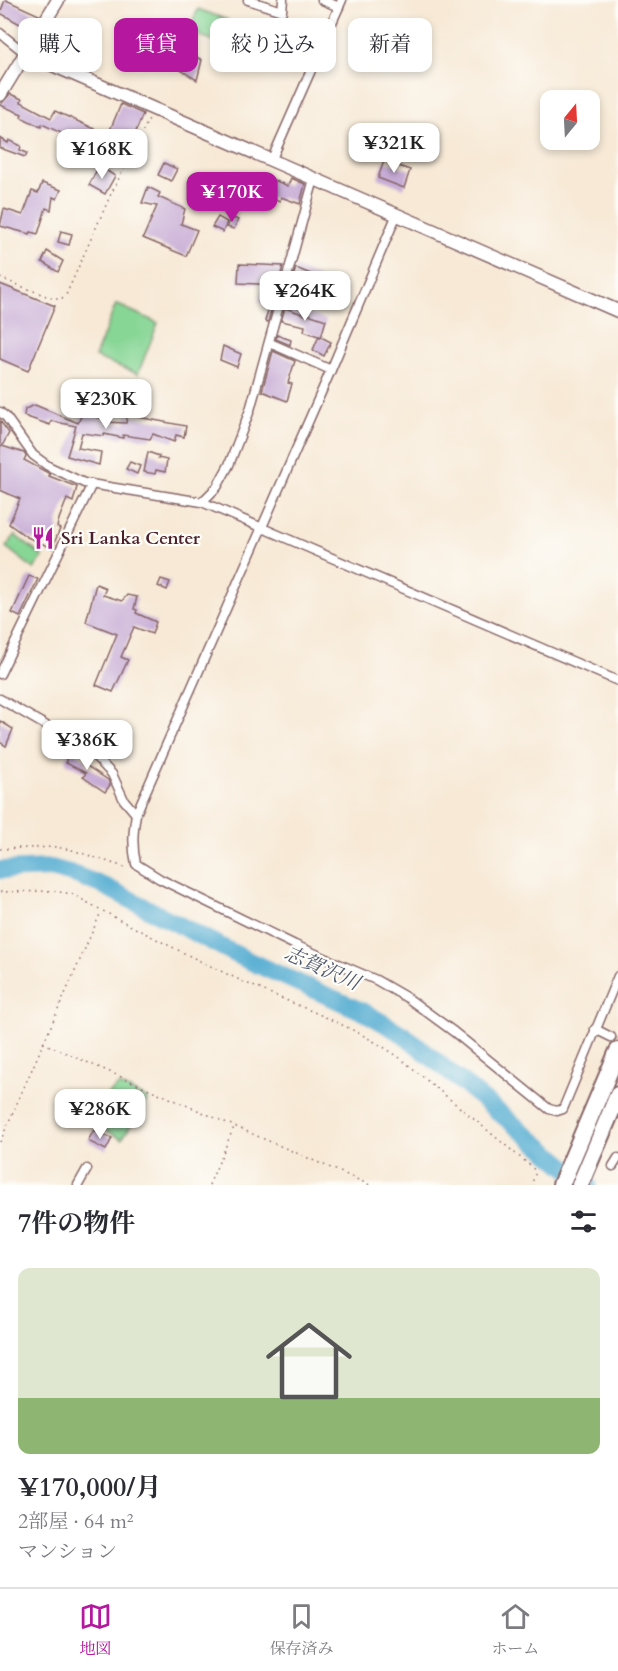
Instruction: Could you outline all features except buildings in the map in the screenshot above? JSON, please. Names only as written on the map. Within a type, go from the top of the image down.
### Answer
[{"type":"highway","points":[[561,1185],[593,1109],[614,1044]]},
{"type":"highway","points":[[580,1185],[618,1095]]},
{"type":"street","points":[[47,18],[58,0]]},
{"type":"street","points":[[248,0],[282,11],[283,0]]},
{"type":"street","points":[[271,160],[340,4],[322,0]]},
{"type":"street","points":[[0,33],[18,47]]},
{"type":"street","points":[[0,95],[18,65]]},
{"type":"street","points":[[69,72],[618,311]]},
{"type":"street","points":[[202,502],[217,486],[229,465],[250,410],[314,179]]},
{"type":"street","points":[[397,214],[136,814],[133,842],[136,864],[181,889],[295,945],[376,980],[409,999],[454,1032],[549,1109],[557,1111],[563,1109],[618,976]]},
{"type":"street","points":[[270,343],[331,370]]},
{"type":"street","points":[[0,412],[33,455],[70,478],[92,484],[202,502],[618,681]]},
{"type":"street","points":[[0,674],[92,484]]},
{"type":"street","points":[[0,699],[90,751],[112,774],[124,800],[136,814]]},
{"type":"street","points":[[595,1029],[614,1044]]},
{"type":"street","points":[[78,1185],[87,1169]]},
{"type":"path","points":[[0,278],[54,299],[60,299],[66,295],[111,194],[154,109]]},
{"type":"path","points":[[0,849],[55,847],[72,850],[128,868],[136,864]]},
{"type":"path","points":[[0,892],[53,891],[72,894],[241,981],[359,1033],[400,1058],[532,1168],[535,1175],[531,1185]]},
{"type":"path","points":[[0,1142],[101,910]]},
{"type":"path","points":[[43,1043],[370,1185]]},
{"type":"path","points":[[209,1185],[234,1126]]},
{"type":"green space","points":[[198,9],[223,18],[210,18],[210,39],[198,35],[198,18],[194,18]]},
{"type":"green space","points":[[116,304],[158,323],[138,374],[95,357]]},
{"type":"green space","points":[[15,535],[43,557],[34,569],[6,547]]},
{"type":"green space","points":[[119,1085],[148,1099],[122,1139],[91,1122],[100,1101]]},
{"type":"waterway","name":"志賀沢川","points":[[0,870],[51,868],[73,874],[106,887],[247,960],[366,1013],[404,1035],[588,1185]]},
{"type":"tunnel","points":[[611,1037],[618,1042]]},
{"type":"place","name":"Sri Lanka Center","points":[[43,538]]}]
